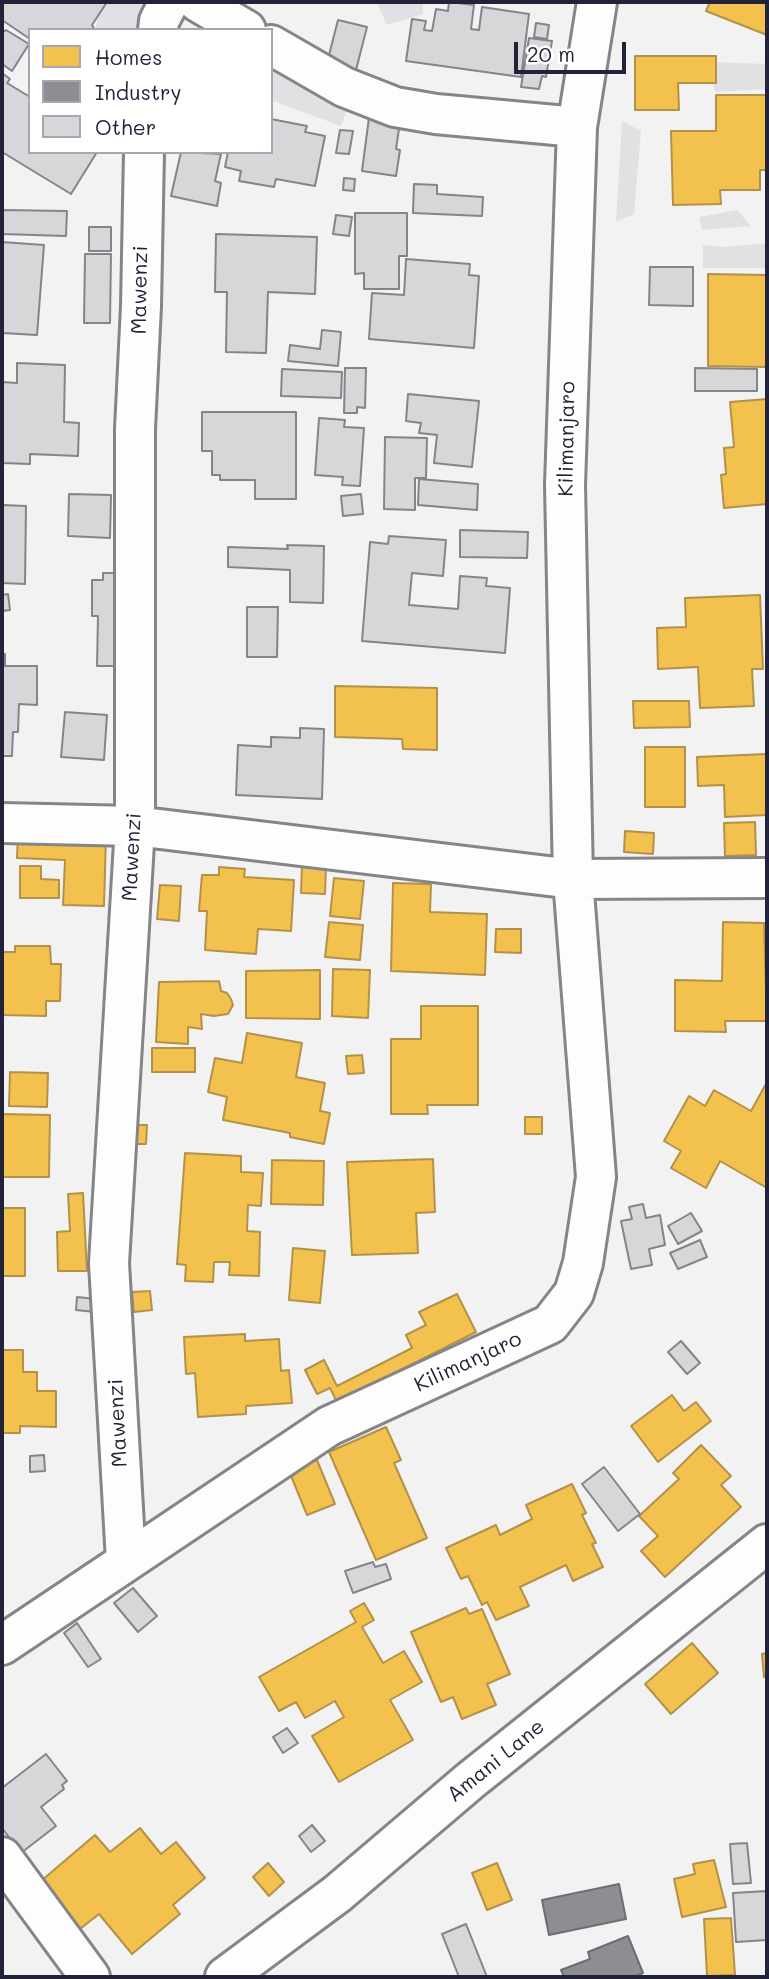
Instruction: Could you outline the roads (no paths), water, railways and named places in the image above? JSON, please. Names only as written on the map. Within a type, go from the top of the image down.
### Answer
[{"type":"street","points":[[158,28],[169,2]]},
{"type":"street","points":[[198,2],[243,28]]},
{"type":"street","name":"Kilimanjaro","points":[[2,1645],[329,1426],[550,1324],[574,1293],[583,1263],[596,1177],[573,879],[565,485],[577,127],[597,2]]},
{"type":"street","points":[[273,46],[344,87],[395,107],[436,114],[577,127]]},
{"type":"street","name":"Mawenzi","points":[[126,1561],[109,1263],[135,826],[135,429],[144,154]]},
{"type":"street","points":[[2,823],[135,826],[573,879],[767,878]]},
{"type":"street","name":"Amani Lane","points":[[225,1977],[337,1894],[471,1780],[767,1544]]},
{"type":"street","points":[[2,1857],[90,1977]]}]
